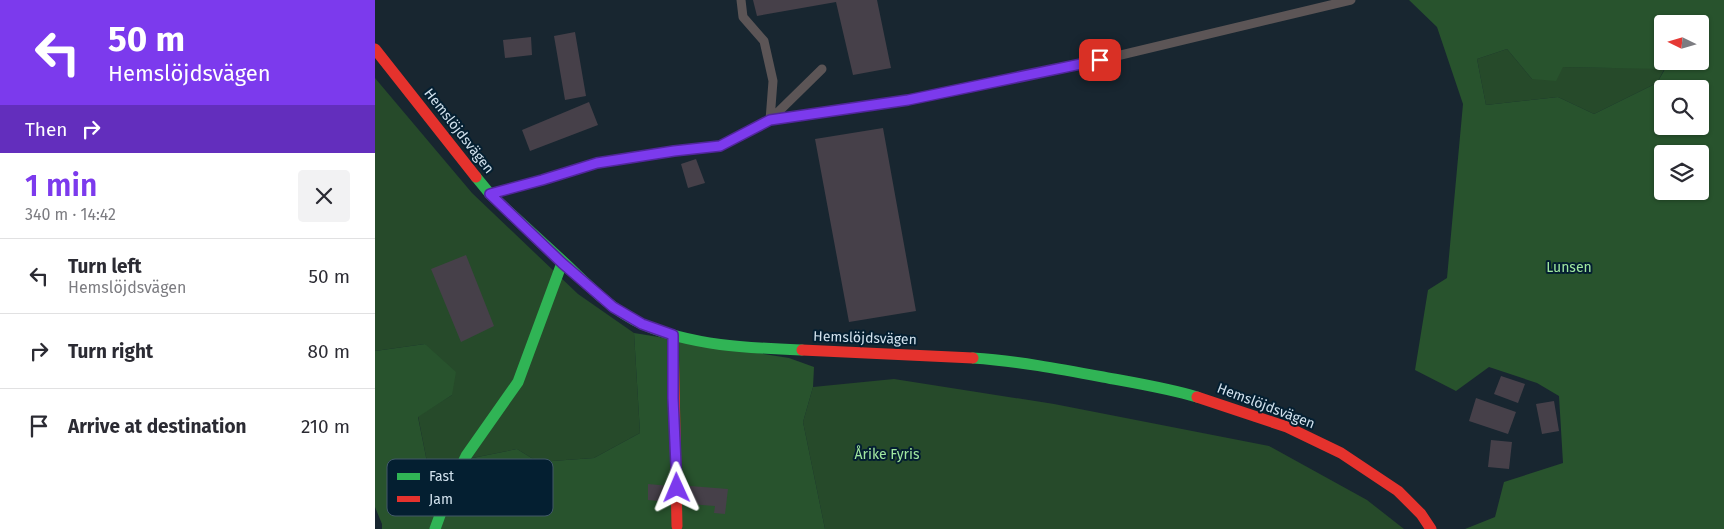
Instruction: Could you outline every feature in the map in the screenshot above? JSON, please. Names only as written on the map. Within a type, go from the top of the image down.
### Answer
[{"type":"street","name":"Hemslöjdsvägen","points":[[375,50],[490,194],[562,263],[613,307],[642,324],[673,335],[704,342],[754,348],[991,359],[1069,370],[1178,391],[1234,408],[1287,428],[1341,453],[1398,491],[1421,514],[1431,529]]},
{"type":"street","points":[[465,459],[518,382],[562,263]]},
{"type":"street","points":[[673,335],[677,526]]},
{"type":"street","points":[[435,529],[440,516]]},
{"type":"lane","points":[[741,0],[743,17],[764,41],[773,81],[770,120]]},
{"type":"lane","points":[[770,120],[917,98],[1100,60],[1351,0]]},
{"type":"lane","points":[[490,194],[597,163],[720,146],[770,120],[822,69]]},
{"type":"green space","name":"Lunsen","points":[[1409,0],[1724,0],[1724,529],[1465,529],[1495,517],[1504,482],[1563,463],[1559,396],[1537,383],[1489,367],[1456,391],[1415,370],[1428,290],[1447,278],[1463,104],[1437,27]],"holes":[[[1654,15],[1709,15],[1709,70],[1664,70],[1659,80],[1709,80],[1709,135],[1654,135],[1654,84],[1594,114],[1558,97],[1486,105],[1477,59],[1507,49],[1532,79],[1556,81],[1563,67],[1654,69]]]},
{"type":"green space","points":[[1507,49],[1532,79],[1562,67],[1654,68],[1654,70],[1664,70],[1659,80],[1654,80],[1654,84],[1594,114],[1558,97],[1486,105],[1477,59]]},
{"type":"green space","points":[[375,78],[472,193],[578,294],[634,333],[640,433],[594,458],[553,461],[553,459],[533,459],[517,449],[468,459],[426,459],[418,416],[452,395],[425,344],[375,351]]},
{"type":"green space","points":[[634,333],[789,358],[814,367],[813,387],[803,422],[825,529],[382,529],[382,524],[375,507],[375,351],[425,344],[456,372],[452,395],[418,417],[426,459],[387,459],[387,516],[553,516],[553,461],[594,458],[640,433]]},
{"type":"green space","name":"Årike Fyris","points":[[894,379],[1054,404],[1269,446],[1367,500],[1404,529],[825,529],[803,422],[813,387]]},
{"type":"green space","points":[[517,449],[533,459],[468,459]]},
{"type":"building","points":[[753,0],[877,0],[891,68],[853,75],[836,2],[757,16]]},
{"type":"building","points":[[575,32],[586,96],[565,100],[554,36]]},
{"type":"building","points":[[531,37],[532,55],[505,58],[503,40]]},
{"type":"building","points":[[589,102],[598,125],[530,151],[522,130]]},
{"type":"building","points":[[883,128],[916,311],[849,322],[815,139]]},
{"type":"building","points":[[696,159],[705,183],[688,188],[681,164]]},
{"type":"building","points":[[466,255],[494,326],[461,342],[431,269]]},
{"type":"building","points":[[1501,376],[1525,384],[1518,403],[1494,394]]},
{"type":"building","points":[[1476,398],[1516,412],[1508,434],[1469,421]]},
{"type":"building","points":[[1554,401],[1559,431],[1542,434],[1536,404]]},
{"type":"building","points":[[1491,440],[1512,442],[1509,469],[1488,467]]},
{"type":"building","points":[[648,484],[670,486],[668,502],[648,500]]},
{"type":"building","points":[[690,486],[728,489],[725,514],[714,513],[715,506],[689,504]]},
{"type":"traffic: fast","points":[[476,177],[490,194],[594,291],[631,319],[661,331],[701,341],[741,347],[802,350]]},
{"type":"traffic: fast","points":[[465,459],[518,382],[562,263]]},
{"type":"traffic: fast","points":[[973,358],[1055,368],[1151,386],[1197,397]]},
{"type":"traffic: fast","points":[[435,529],[440,516]]},
{"type":"traffic: jam","points":[[375,49],[476,177]]},
{"type":"traffic: jam","points":[[673,335],[677,526]]},
{"type":"traffic: jam","points":[[802,350],[973,358]]},
{"type":"traffic: jam","points":[[1197,397],[1287,427],[1341,453],[1398,491],[1421,514],[1431,529]]},
{"type":"route","points":[[677,488],[673,398],[673,335],[642,324],[613,307],[562,263],[490,194],[597,163],[720,146],[770,120],[828,110],[908,100],[1100,60]]}]
